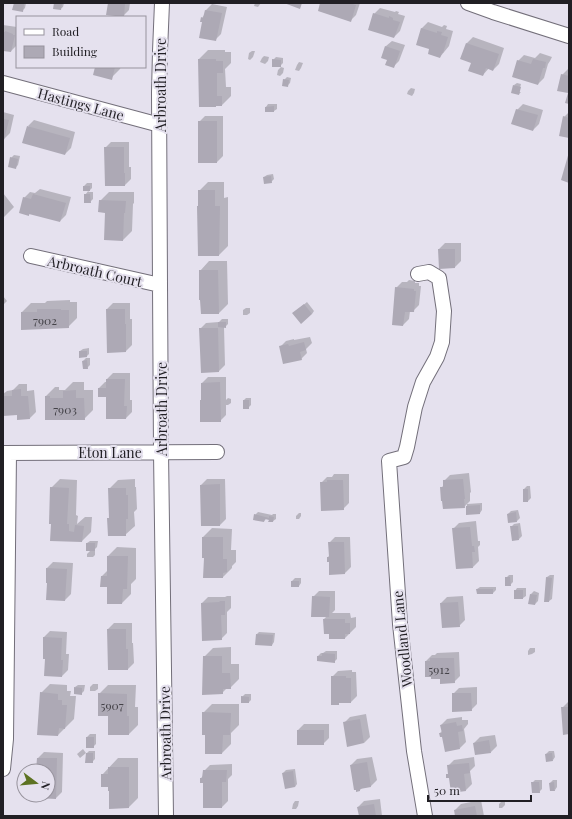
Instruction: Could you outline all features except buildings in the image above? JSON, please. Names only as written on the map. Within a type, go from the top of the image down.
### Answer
[{"type":"street","name":"Arbroath Drive","points":[[162,3],[160,51],[160,285],[166,816]]},
{"type":"street","points":[[468,3],[569,36]]},
{"type":"street","name":"Hastings Lane","points":[[3,82],[160,125]]},
{"type":"street","name":"Arbroath Court","points":[[31,256],[160,285]]},
{"type":"street","name":"Woodland Lane","points":[[418,274],[429,272],[439,278],[444,311],[442,342],[437,357],[423,382],[415,407],[404,457],[389,461],[400,624],[414,751],[426,816]]},
{"type":"street","name":"Eton Lane","points":[[6,453],[217,452]]},
{"type":"street","points":[[3,769],[6,739],[6,453]]}]
